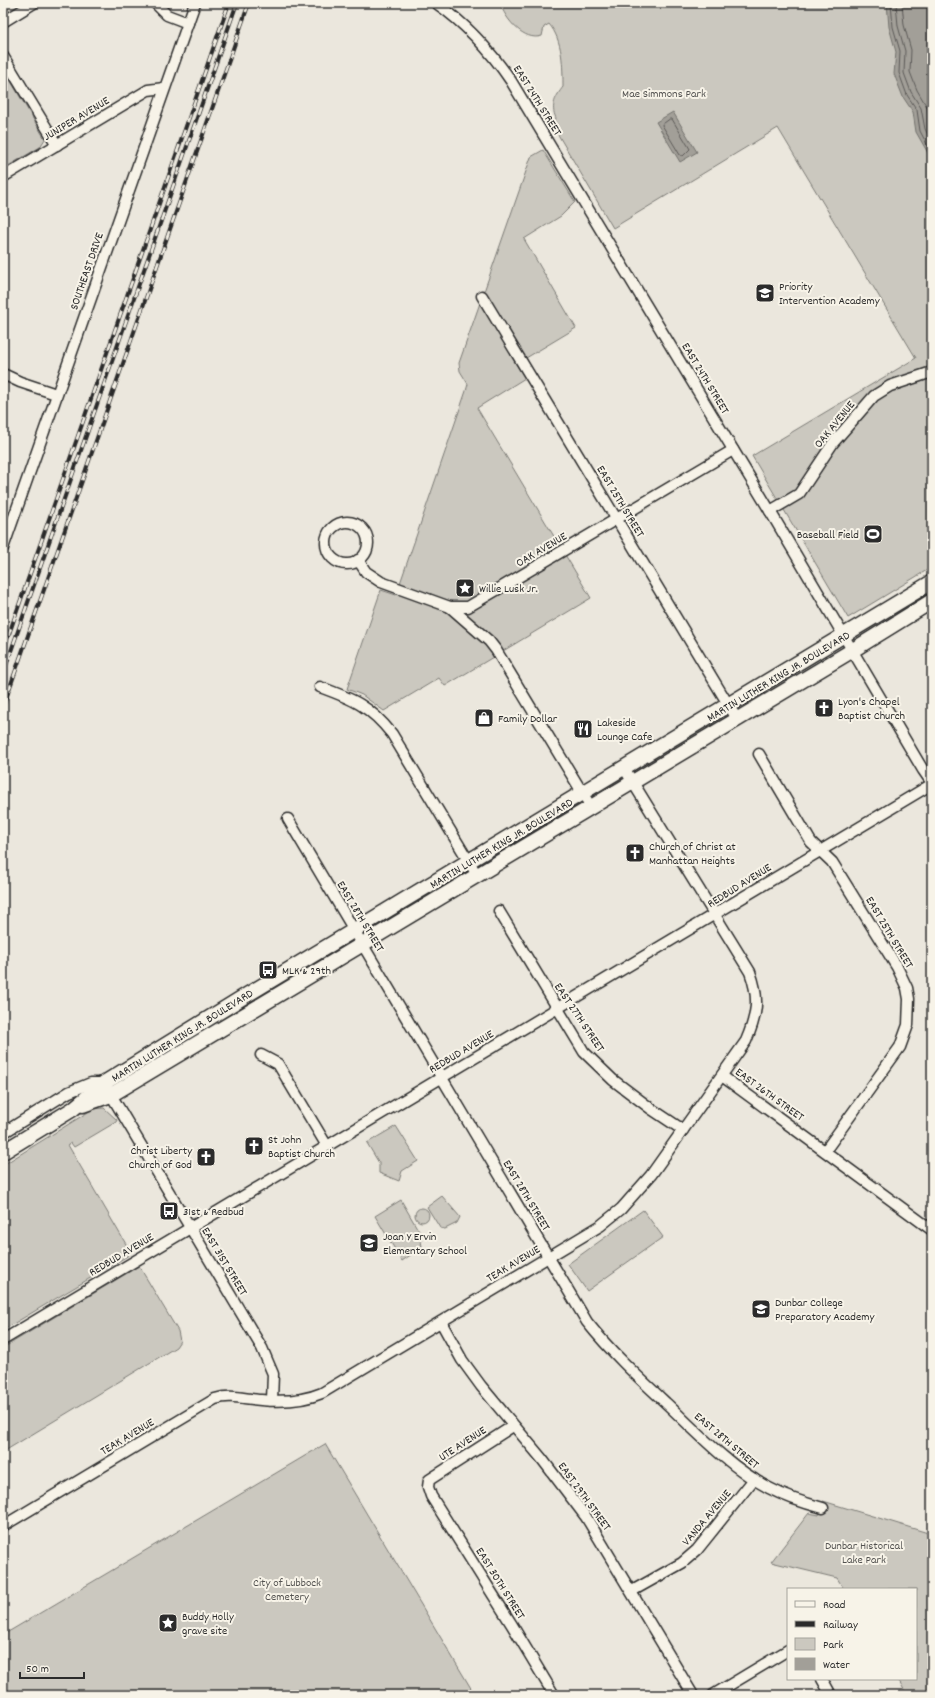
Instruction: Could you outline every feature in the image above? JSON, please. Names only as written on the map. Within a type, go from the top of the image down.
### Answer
[{"type":"main road","name":"MARTIN LUTHER KING JR. BOULEVARD","points":[[107,1089],[355,930],[729,706],[932,582]]},
{"type":"main road","name":"MARTIN LUTHER KING JR. BOULEVARD","points":[[3,1152],[107,1089],[363,944],[932,601]]},
{"type":"street","points":[[3,22],[34,3]]},
{"type":"street","points":[[155,3],[167,15],[188,23]]},
{"type":"street","name":"SOUTHEAST DRIVE","points":[[3,548],[195,3]]},
{"type":"street","name":"EAST 24TH STREET","points":[[436,3],[486,46],[511,81],[932,783]]},
{"type":"street","points":[[3,56],[57,145]]},
{"type":"street","name":"JUNIPER AVENUE","points":[[3,177],[148,90],[164,88]]},
{"type":"street","name":"EAST 25TH STREET","points":[[482,296],[737,719]]},
{"type":"street","name":"OAK AVENUE","points":[[770,511],[798,494],[833,443],[874,396],[890,386],[932,372]]},
{"type":"street","points":[[3,374],[20,382],[56,394]]},
{"type":"street","name":"OAK AVENUE","points":[[358,560],[366,572],[381,582],[450,607],[468,607],[733,450]]},
{"type":"street","points":[[348,522],[358,525],[365,532],[368,542],[367,547],[364,555],[358,560],[344,564],[335,560],[330,555],[326,548],[326,540],[328,532],[334,526],[348,522]]},
{"type":"street","points":[[450,607],[489,641],[496,650],[591,807]]},
{"type":"street","points":[[320,687],[352,699],[379,718],[392,734],[477,875]]},
{"type":"street","name":"EAST 25TH STREET","points":[[759,754],[811,842],[832,862],[902,976],[908,993],[910,1011],[905,1037],[894,1057],[825,1151]]},
{"type":"street","name":"EAST 26TH STREET","points":[[624,768],[750,972],[754,982],[757,1005],[756,1016],[746,1041],[722,1076],[931,1226]]},
{"type":"street","name":"REDBUD AVENUE","points":[[3,1340],[442,1077],[557,1010],[932,783]]},
{"type":"street","name":"EAST 28TH STREET","points":[[288,819],[587,1322],[612,1351],[718,1452],[754,1479],[784,1495],[823,1508]]},
{"type":"street","name":"EAST 27TH STREET","points":[[499,911],[557,1010],[584,1052],[597,1066],[650,1108],[683,1130]]},
{"type":"street","points":[[261,1055],[278,1064],[327,1146]]},
{"type":"street","name":"TEAK AVENUE","points":[[3,1526],[215,1399],[225,1396],[238,1396],[272,1400],[290,1400],[311,1398],[322,1393],[549,1258],[600,1226],[620,1209],[651,1175],[722,1076]]},
{"type":"street","points":[[3,1132],[70,1092],[91,1083],[107,1089]]},
{"type":"street","name":"EAST 31ST STREET","points":[[107,1089],[270,1362],[273,1374],[272,1400]]},
{"type":"street","name":"EAST 29TH STREET","points":[[441,1322],[471,1373],[512,1426],[542,1459],[586,1517],[693,1695]]},
{"type":"street","name":"UTE AVENUE","points":[[428,1484],[429,1480],[512,1426]]},
{"type":"street","name":"VANDA AVENUE","points":[[632,1592],[682,1563],[696,1550],[754,1479]]},
{"type":"street","name":"EAST 30TH STREET","points":[[428,1484],[431,1496],[554,1695]]},
{"type":"street","points":[[713,1695],[787,1651]]},
{"type":"street","points":[[823,1680],[831,1695]]},
{"type":"green space","name":"Mae Simmons Park","points":[[500,3],[932,3],[932,567],[848,618],[752,456],[916,358],[778,128],[613,228],[553,126],[556,118],[554,114],[555,101],[563,87],[560,46],[554,30],[549,24],[544,27],[542,36],[529,36],[516,28],[506,16]]},
{"type":"green space","points":[[3,68],[45,139],[40,147],[3,169]]},
{"type":"green space","points":[[543,150],[575,202],[561,216],[524,239],[576,328],[516,364],[525,378],[477,408],[591,598],[445,686],[439,678],[384,711],[362,695],[347,689],[381,590],[396,595],[468,384],[460,371],[459,363],[531,157]]},
{"type":"green space","points":[[104,1108],[117,1120],[116,1122],[74,1147],[71,1143],[68,1145],[130,1251],[129,1255],[3,1330],[3,1165],[93,1109]]},
{"type":"green space","points":[[396,1126],[418,1161],[402,1171],[399,1181],[379,1173],[379,1163],[367,1143]]},
{"type":"green space","points":[[442,1196],[460,1217],[457,1223],[445,1229],[440,1228],[427,1207]]},
{"type":"green space","points":[[401,1200],[420,1233],[422,1247],[402,1261],[390,1241],[392,1239],[389,1235],[387,1236],[375,1216]]},
{"type":"green space","points":[[422,1208],[427,1210],[429,1215],[427,1220],[422,1222],[417,1220],[415,1215],[417,1210]]},
{"type":"green space","points":[[643,1210],[663,1237],[587,1291],[568,1264]]},
{"type":"green space","points":[[139,1266],[178,1331],[180,1341],[176,1347],[3,1452],[3,1348]]},
{"type":"green space","name":"City of Lubbock Cemetery","points":[[325,1444],[475,1695],[3,1695],[3,1635]]},
{"type":"green space","name":"Dunbar Historical Lake Park","points":[[823,1501],[928,1533],[932,1523],[932,1695],[907,1695],[899,1680],[917,1680],[917,1588],[843,1588],[837,1578],[771,1562],[809,1513],[819,1515]]},
{"type":"water","points":[[887,3],[927,3],[932,10],[932,160],[916,132],[913,112],[903,97],[894,74],[896,52],[889,27]]},
{"type":"water","points":[[673,112],[697,152],[680,162],[656,122]]},
{"type":"railway","points":[[3,651],[229,3]]},
{"type":"railway","points":[[3,674],[237,3]]},
{"type":"railway","points":[[3,707],[249,3]]},
{"type":"place","name":"Priority Intervention Academy","points":[[765,293]]},
{"type":"place","name":"Baseball Field","points":[[873,534]]},
{"type":"place","name":"Willie Lusk Jr.","points":[[465,588]]},
{"type":"place","name":"Lyon's Chapel Baptist Church","points":[[824,708]]},
{"type":"place","name":"Family Dollar","points":[[484,718]]},
{"type":"place","name":"Lakeside Lounge Cafe","points":[[583,729]]},
{"type":"place","name":"Church of Christ at Manhattan Heights","points":[[635,853]]},
{"type":"place","name":"MLK & 29th","points":[[268,970]]},
{"type":"place","name":"St John Baptist Church","points":[[254,1146]]},
{"type":"place","name":"Christ Liberty Church of God","points":[[206,1157]]},
{"type":"place","name":"31st & Redbud","points":[[169,1211]]},
{"type":"place","name":"Joan Y Ervin Elementary School","points":[[369,1243]]},
{"type":"place","name":"Dunbar College Preparatory Academy","points":[[761,1309]]},
{"type":"place","name":"Buddy Holly grave site","points":[[168,1623]]}]
